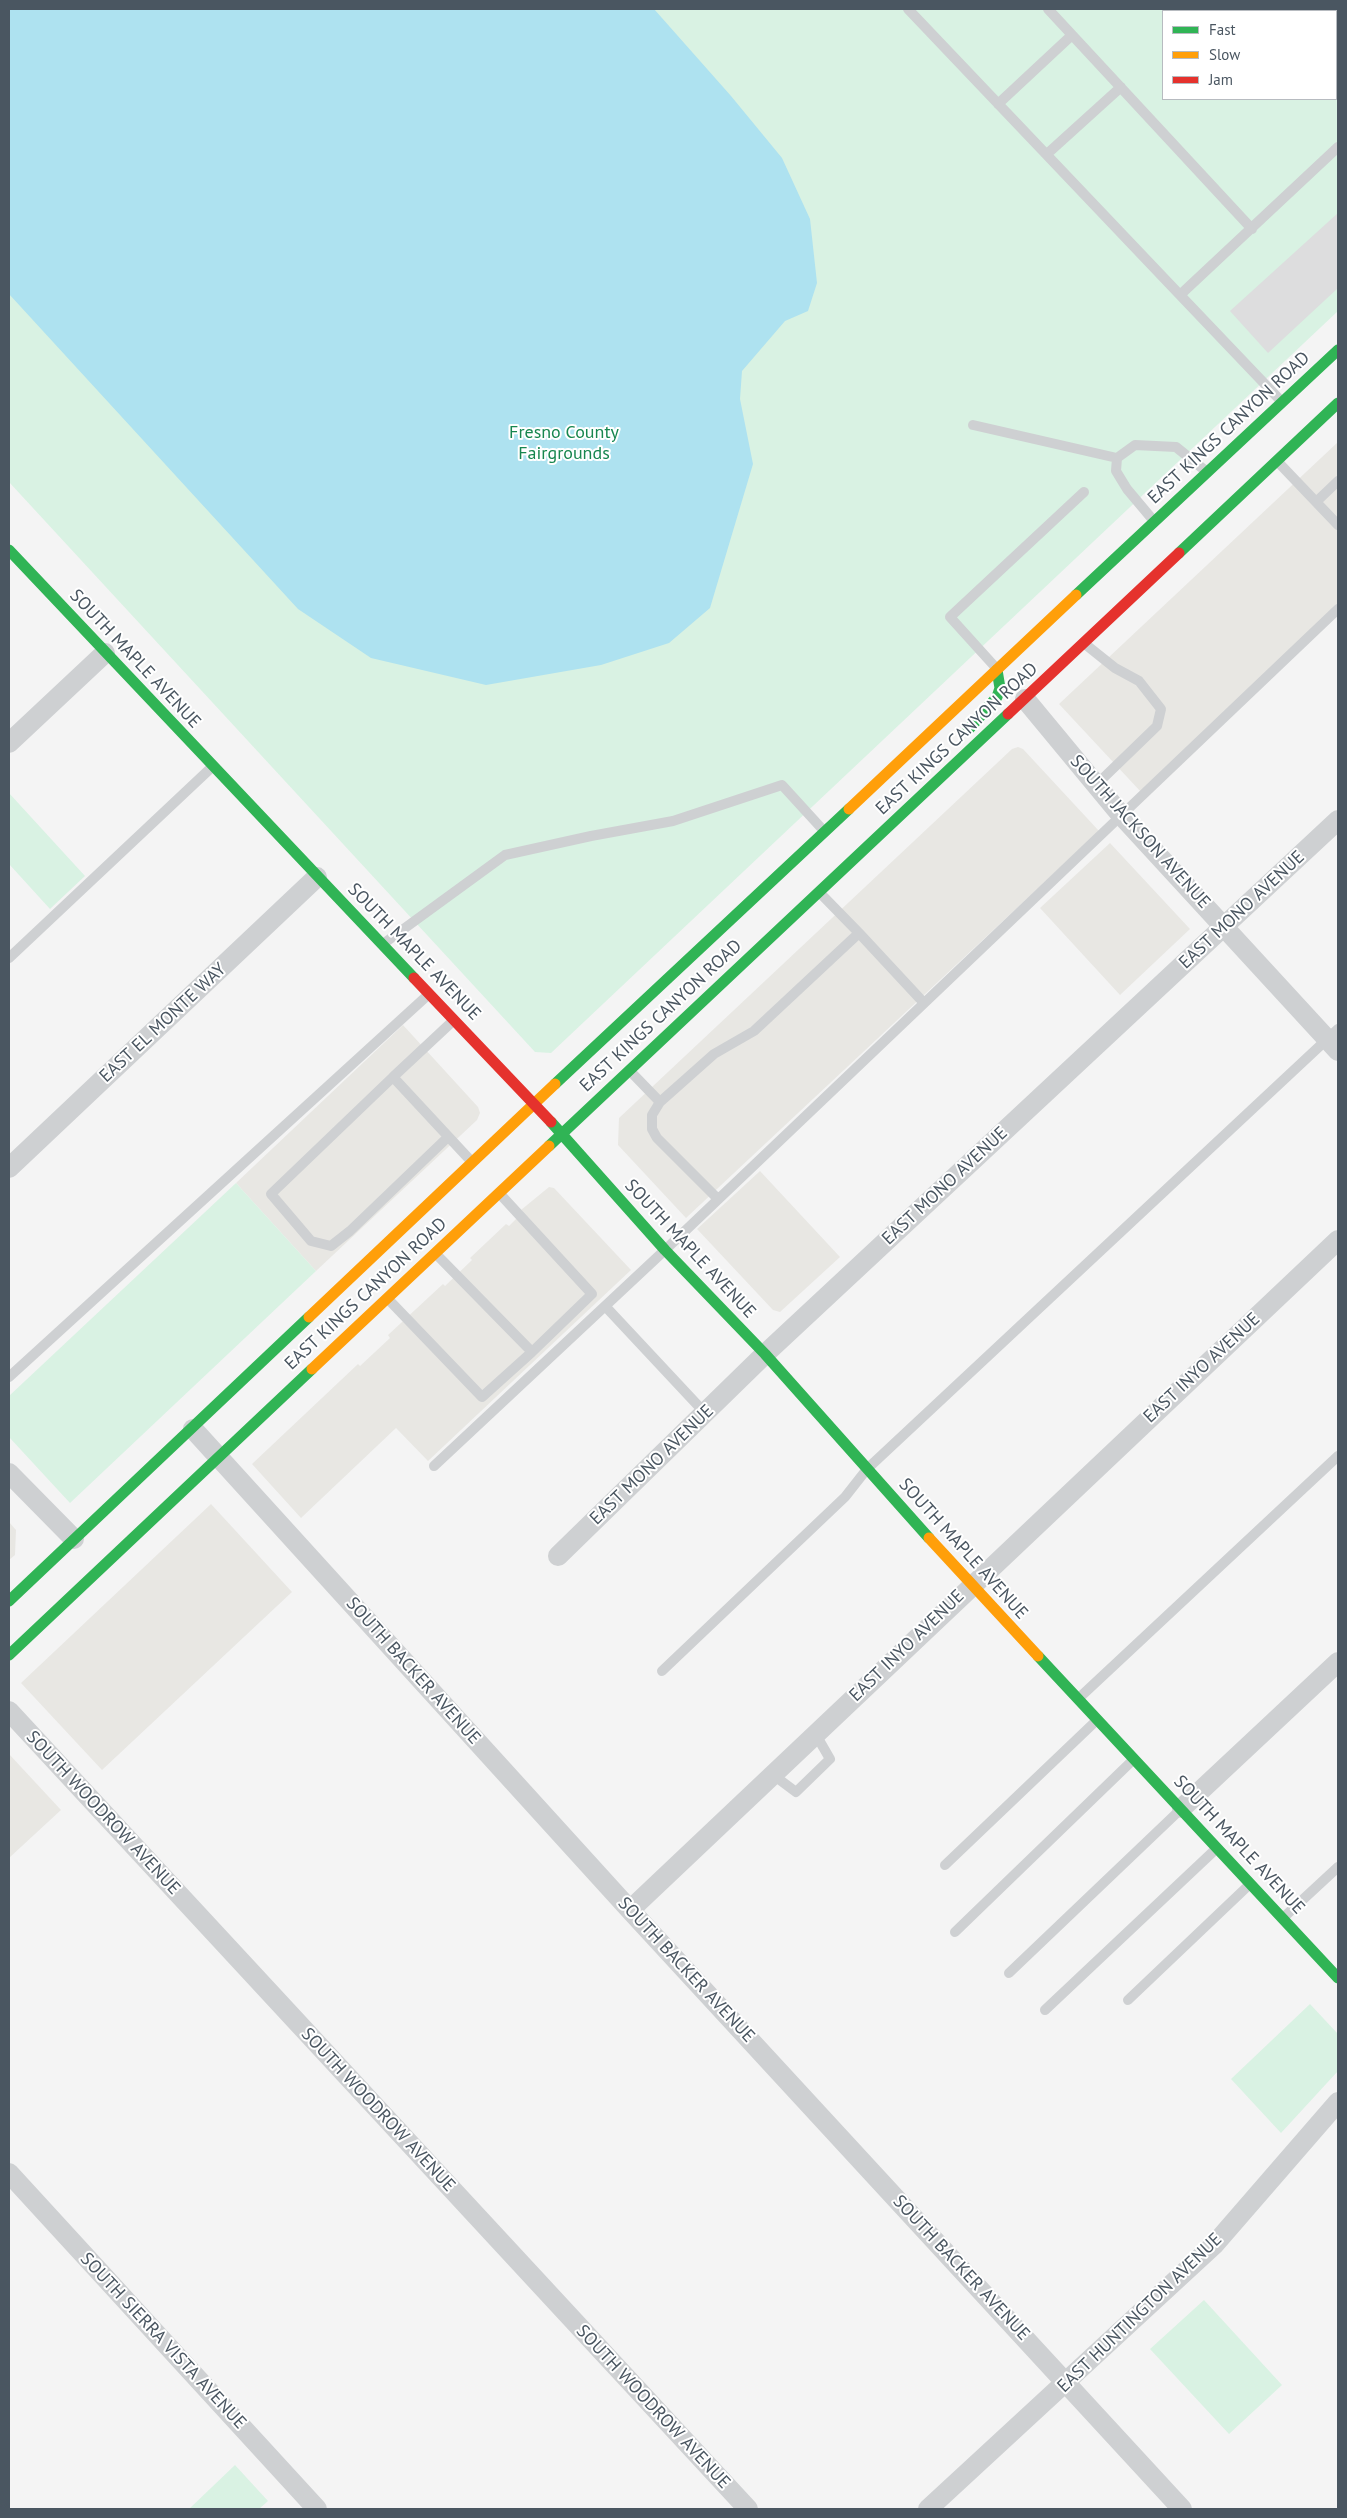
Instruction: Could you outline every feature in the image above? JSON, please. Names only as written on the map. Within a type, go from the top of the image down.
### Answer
[{"type":"main road","name":"EAST KINGS CANYON ROAD","points":[[9,1601],[472,1163],[1338,350]]},
{"type":"main road","name":"EAST KINGS CANYON ROAD","points":[[9,1655],[854,860],[1023,690],[1084,643],[1338,403]]},
{"type":"main road","points":[[1277,461],[1290,430]]},
{"type":"main road","points":[[1196,498],[1208,472]]},
{"type":"main road","name":"SOUTH MAPLE AVENUE","points":[[9,550],[317,878],[535,1104],[665,1250],[765,1354],[971,1585],[1182,1808],[1338,1978]]},
{"type":"main road","points":[[959,739],[981,718],[997,697],[1000,688],[998,670]]},
{"type":"main road","points":[[854,860],[877,822]]},
{"type":"street","points":[[9,743],[106,653]]},
{"type":"street","name":"SOUTH JACKSON AVENUE","points":[[1023,690],[1121,815],[1224,926],[1335,1040]]},
{"type":"street","name":"EAST MONO AVENUE","points":[[558,1556],[765,1354],[1338,820]]},
{"type":"street","name":"EAST EL MONTE WAY","points":[[9,1168],[317,878]]},
{"type":"street","name":"EAST INYO AVENUE","points":[[630,1910],[971,1585],[1338,1240]]},
{"type":"street","name":"SOUTH BACKER AVENUE","points":[[192,1429],[630,1910],[1182,2509]]},
{"type":"street","points":[[9,1473],[74,1540]]},
{"type":"street","points":[[1182,1808],[1338,1662]]},
{"type":"street","name":"SOUTH WOODROW AVENUE","points":[[9,1711],[748,2509]]},
{"type":"street","name":"EAST HUNTINGTON AVENUE","points":[[928,2509],[1067,2383],[1214,2245],[1338,2102]]},
{"type":"street","name":"SOUTH SIERRA VISTA AVENUE","points":[[9,2173],[317,2509]]},
{"type":"lane","points":[[908,9],[1282,402]]},
{"type":"lane","points":[[1048,9],[1252,229]]},
{"type":"lane","points":[[998,104],[1072,35]]},
{"type":"lane","points":[[1047,154],[1121,87]]},
{"type":"lane","points":[[1180,296],[1338,147]]},
{"type":"lane","points":[[973,425],[1117,458],[1135,445],[1176,447],[1208,472]]},
{"type":"lane","points":[[1117,458],[1116,471],[1126,489],[1155,522]]},
{"type":"lane","points":[[1277,461],[1338,525]]},
{"type":"lane","points":[[1316,502],[1338,481]]},
{"type":"lane","points":[[998,670],[950,617],[1084,492]]},
{"type":"lane","points":[[434,1466],[665,1250],[1338,609]]},
{"type":"lane","points":[[1084,643],[1115,668],[1139,682],[1161,709],[1157,726],[1096,785]]},
{"type":"lane","points":[[9,958],[212,767]]},
{"type":"lane","points":[[382,945],[505,855],[591,836],[673,821],[782,785],[825,832]]},
{"type":"lane","points":[[820,892],[924,1003]]},
{"type":"lane","points":[[718,1199],[657,1138],[652,1129],[652,1115],[660,1102],[714,1054],[754,1031],[859,933]]},
{"type":"lane","points":[[9,1377],[430,993]]},
{"type":"lane","points":[[448,1137],[350,1231],[331,1246],[311,1241],[272,1194],[454,1019]]},
{"type":"lane","points":[[662,1671],[845,1498],[867,1469],[1335,1040]]},
{"type":"lane","points":[[629,1070],[660,1102]]},
{"type":"lane","points":[[393,1077],[472,1163]]},
{"type":"lane","points":[[387,1298],[482,1397],[532,1352],[592,1294],[499,1194]]},
{"type":"lane","points":[[435,1254],[532,1352]]},
{"type":"lane","points":[[605,1306],[705,1413]]},
{"type":"lane","points":[[1078,1699],[1338,1456]]},
{"type":"lane","points":[[945,1865],[1098,1720]]},
{"type":"lane","points":[[772,1774],[796,1792],[824,1766],[830,1759],[815,1733]]},
{"type":"lane","points":[[955,1932],[1134,1758]]},
{"type":"lane","points":[[1009,1973],[1182,1808]]},
{"type":"lane","points":[[1045,2010],[1218,1848]]},
{"type":"lane","points":[[1283,1918],[1338,1867]]},
{"type":"lane","points":[[1128,2000],[1251,1883]]},
{"type":"shaded area","points":[[1338,442],[1338,606],[1141,792],[1059,704]]},
{"type":"shaded area","points":[[1018,747],[1023,749],[1099,831],[686,1218],[618,1145],[619,1118],[1012,749]]},
{"type":"shaded area","points":[[1110,843],[1190,929],[1120,995],[1040,908]]},
{"type":"shaded area","points":[[403,1025],[478,1107],[480,1113],[477,1120],[316,1271],[236,1183]]},
{"type":"shaded area","points":[[760,1171],[840,1257],[780,1312],[773,1310],[697,1229]]},
{"type":"shaded area","points":[[549,1187],[554,1188],[631,1270],[428,1461],[396,1428],[301,1518],[252,1464],[358,1364],[360,1366],[390,1338],[388,1335],[443,1284],[445,1286],[472,1260],[470,1258],[506,1224],[509,1226],[523,1212],[521,1210]]},
{"type":"shaded area","points":[[211,1504],[292,1592],[102,1770],[21,1683]]},
{"type":"shaded area","points":[[9,1522],[16,1530],[15,1555],[9,1560]]},
{"type":"shaded area","points":[[9,1754],[61,1810],[9,1858]]},
{"type":"green space","name":"Fresno County Fairgrounds","points":[[9,9],[1338,9],[1338,311],[551,1053],[535,1052],[9,482]]},
{"type":"green space","points":[[9,793],[85,876],[50,909],[9,864]]},
{"type":"green space","points":[[236,1183],[316,1271],[70,1503],[9,1437],[9,1396]]},
{"type":"green space","points":[[1310,2004],[1338,2034],[1338,2071],[1281,2133],[1231,2079]]},
{"type":"green space","points":[[1204,2300],[1282,2385],[1229,2434],[1150,2349]]},
{"type":"green space","points":[[235,2465],[268,2501],[259,2509],[189,2509]]},
{"type":"water","points":[[9,9],[654,9],[731,96],[782,158],[810,219],[817,283],[808,311],[785,321],[742,371],[740,399],[753,464],[710,608],[669,643],[601,665],[486,685],[371,658],[298,609],[9,294]]},
{"type":"building","points":[[1338,213],[1338,288],[1268,353],[1230,311]]},
{"type":"traffic: fast","points":[[1076,595],[1338,350]]},
{"type":"traffic: fast","points":[[1179,553],[1338,403]]},
{"type":"traffic: fast","points":[[9,550],[414,978]]},
{"type":"traffic: fast","points":[[968,730],[997,697],[1000,688],[997,670]]},
{"type":"traffic: fast","points":[[549,1146],[1008,714]]},
{"type":"traffic: fast","points":[[555,1084],[849,809]]},
{"type":"traffic: fast","points":[[551,1122],[665,1250],[765,1354],[929,1538]]},
{"type":"traffic: fast","points":[[9,1601],[309,1317]]},
{"type":"traffic: fast","points":[[9,1655],[312,1369]]},
{"type":"traffic: fast","points":[[1038,1656],[1338,1978]]},
{"type":"traffic: slow","points":[[849,809],[1076,595]]},
{"type":"traffic: slow","points":[[309,1317],[555,1084]]},
{"type":"traffic: slow","points":[[312,1369],[549,1146]]},
{"type":"traffic: slow","points":[[929,1538],[1038,1656]]},
{"type":"traffic: jam","points":[[1008,714],[1179,553]]},
{"type":"traffic: jam","points":[[414,978],[551,1122]]}]
